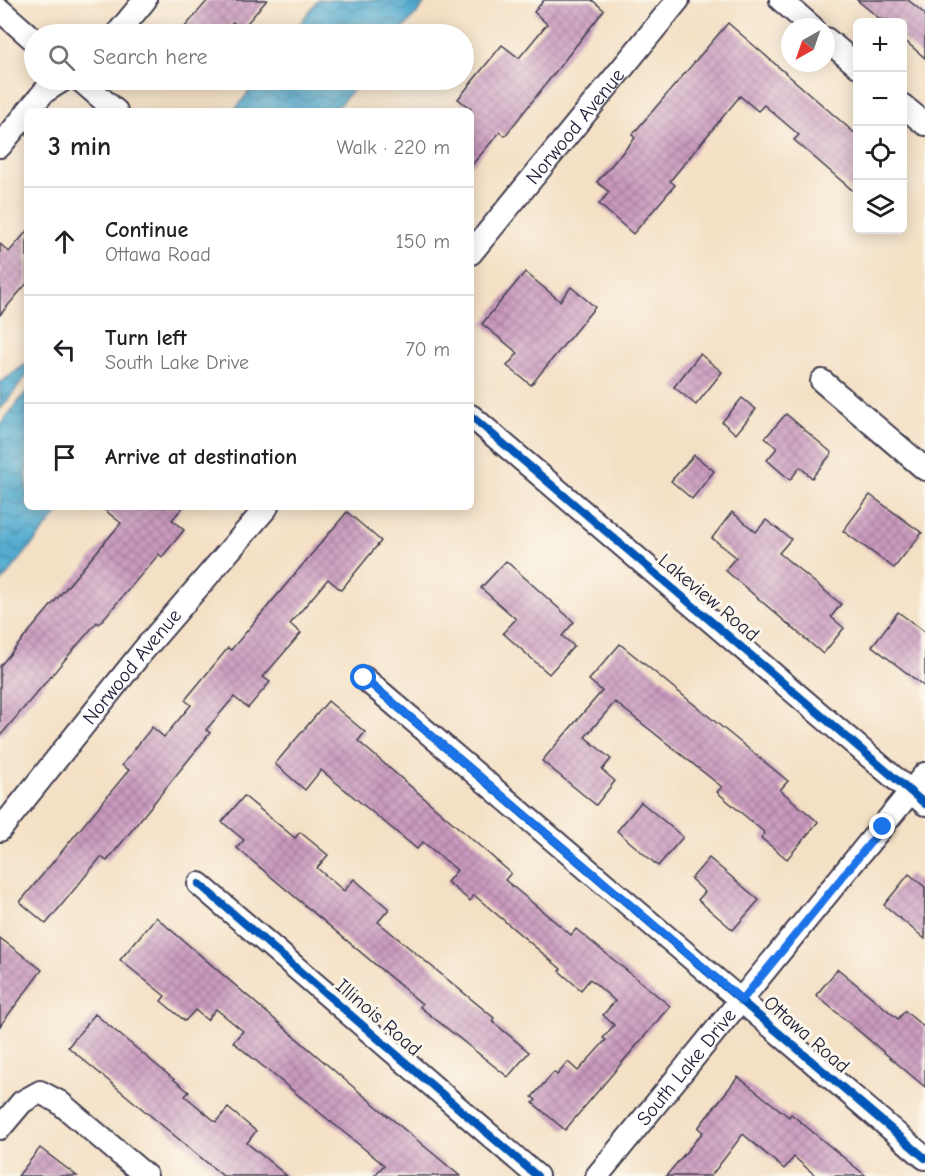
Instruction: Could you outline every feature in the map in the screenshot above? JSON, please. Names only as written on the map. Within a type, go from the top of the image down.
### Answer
[{"type":"street","points":[[125,24],[145,0]]},
{"type":"street","name":"Norwood Avenue","points":[[474,249],[678,0]]},
{"type":"street","points":[[781,0],[802,18]]},
{"type":"street","points":[[0,10],[24,31]]},
{"type":"street","points":[[835,47],[853,62]]},
{"type":"street","points":[[31,108],[47,90]]},
{"type":"street","points":[[92,90],[113,108]]},
{"type":"street","points":[[907,108],[925,124]]},
{"type":"street","points":[[0,146],[24,117]]},
{"type":"street","points":[[822,381],[925,469]]},
{"type":"street","name":"Lakeview Road","points":[[474,418],[920,790]]},
{"type":"street","name":"Norwood Avenue","points":[[0,830],[142,652],[264,510]]},
{"type":"street","name":"Ottawa Road","points":[[364,678],[925,1158]]},
{"type":"street","name":"South Lake Drive","points":[[597,1176],[920,790]]},
{"type":"street","name":"Illinois Road","points":[[200,884],[537,1176]]},
{"type":"street","points":[[0,1128],[22,1102],[40,1092],[59,1102],[146,1176]]},
{"type":"water","points":[[318,0],[428,0],[408,24],[300,24]]},
{"type":"water","points":[[250,90],[352,90],[337,108],[236,108]]},
{"type":"water","points":[[24,365],[24,379],[0,410],[0,383]]},
{"type":"water","points":[[24,395],[24,510],[61,510],[0,584],[0,425]]},
{"type":"building","points":[[208,0],[267,0],[246,24],[233,22],[231,24],[188,24]]},
{"type":"building","points":[[544,0],[592,0],[604,10],[505,136],[500,132],[474,162],[474,108],[470,108],[458,99],[465,90],[474,90],[474,79],[502,45],[519,58],[547,24],[534,12]]},
{"type":"building","points":[[857,0],[908,0],[925,14],[925,58],[907,42],[907,18],[879,18]]},
{"type":"building","points":[[728,23],[781,69],[781,72],[784,72],[853,132],[853,191],[794,140],[799,135],[764,105],[758,111],[740,96],[670,181],[675,185],[633,234],[599,204],[609,192],[597,182],[635,138],[632,135]]},
{"type":"building","points":[[24,234],[24,287],[0,315],[0,244],[9,252]]},
{"type":"building","points":[[525,272],[560,301],[571,287],[595,307],[531,385],[507,366],[518,353],[482,324]]},
{"type":"building","points":[[700,354],[722,372],[696,405],[674,387]]},
{"type":"building","points":[[742,398],[756,409],[736,434],[722,422]]},
{"type":"building","points":[[786,414],[832,453],[812,478],[800,467],[790,480],[767,460],[777,448],[765,438]]},
{"type":"building","points":[[694,455],[714,471],[692,499],[671,481]]},
{"type":"building","points":[[870,495],[922,533],[894,568],[843,531]]},
{"type":"building","points":[[105,510],[180,510],[172,520],[184,530],[162,557],[159,554],[99,624],[97,622],[0,736],[0,666],[121,523]]},
{"type":"building","points":[[347,512],[381,541],[341,590],[328,579],[290,624],[301,633],[263,677],[270,682],[248,708],[234,697],[206,730],[210,733],[107,861],[101,857],[46,924],[20,902],[129,770],[122,765],[152,727],[164,737],[191,705],[185,700],[228,648],[231,650]]},
{"type":"building","points":[[732,512],[756,532],[766,520],[791,539],[779,553],[841,604],[831,617],[844,628],[823,654],[725,570],[736,557],[712,538]]},
{"type":"building","points":[[506,561],[574,622],[562,636],[574,646],[549,674],[503,633],[516,619],[481,588]]},
{"type":"building","points":[[898,612],[925,632],[925,687],[872,646]]},
{"type":"building","points":[[620,644],[788,781],[780,790],[818,822],[787,859],[761,838],[765,833],[717,792],[722,787],[615,702],[585,737],[611,759],[602,770],[615,781],[596,805],[542,761],[602,691],[589,680]]},
{"type":"building","points":[[328,701],[365,732],[358,741],[511,873],[505,880],[571,935],[576,929],[670,1006],[565,1130],[533,1103],[536,1100],[532,1097],[554,1072],[557,1075],[568,1062],[578,1071],[606,1040],[603,1038],[614,1025],[603,1015],[615,1001],[590,979],[581,990],[559,971],[561,969],[474,895],[470,901],[447,882],[457,870],[423,842],[417,849],[321,770],[305,790],[275,764]]},
{"type":"building","points":[[244,796],[295,838],[300,832],[328,855],[317,868],[344,891],[354,879],[389,909],[378,922],[494,1018],[492,1021],[529,1052],[508,1077],[420,1007],[422,1004],[237,848],[244,840],[222,822]]},
{"type":"building","points":[[641,802],[683,837],[658,866],[617,831]]},
{"type":"building","points":[[709,858],[759,900],[733,930],[698,900],[705,892],[691,879]]},
{"type":"building","points":[[909,874],[925,887],[925,939],[884,905]]},
{"type":"building","points":[[156,917],[460,1176],[374,1176],[384,1165],[233,1042],[243,1031],[216,1009],[207,1020],[195,1010],[185,1021],[161,1001],[165,996],[120,960]]},
{"type":"building","points":[[0,938],[42,970],[0,1026]]},
{"type":"building","points":[[838,969],[898,1019],[905,1011],[925,1028],[925,1087],[816,995]]},
{"type":"building","points":[[95,1014],[189,1092],[185,1096],[216,1122],[228,1108],[256,1131],[247,1143],[287,1176],[223,1176],[68,1047]]},
{"type":"building","points":[[738,1077],[789,1117],[791,1114],[866,1176],[816,1176],[794,1157],[784,1169],[743,1134],[711,1176],[666,1176],[703,1132],[698,1128]]},
{"type":"building","points":[[40,1148],[77,1176],[18,1176]]},
{"type":"cycle path","points":[[474,419],[925,804]]},
{"type":"cycle path","points":[[364,678],[925,1158]]},
{"type":"cycle path","points":[[199,884],[537,1176]]},
{"type":"route","points":[[364,678],[742,1000],[883,827]]}]
